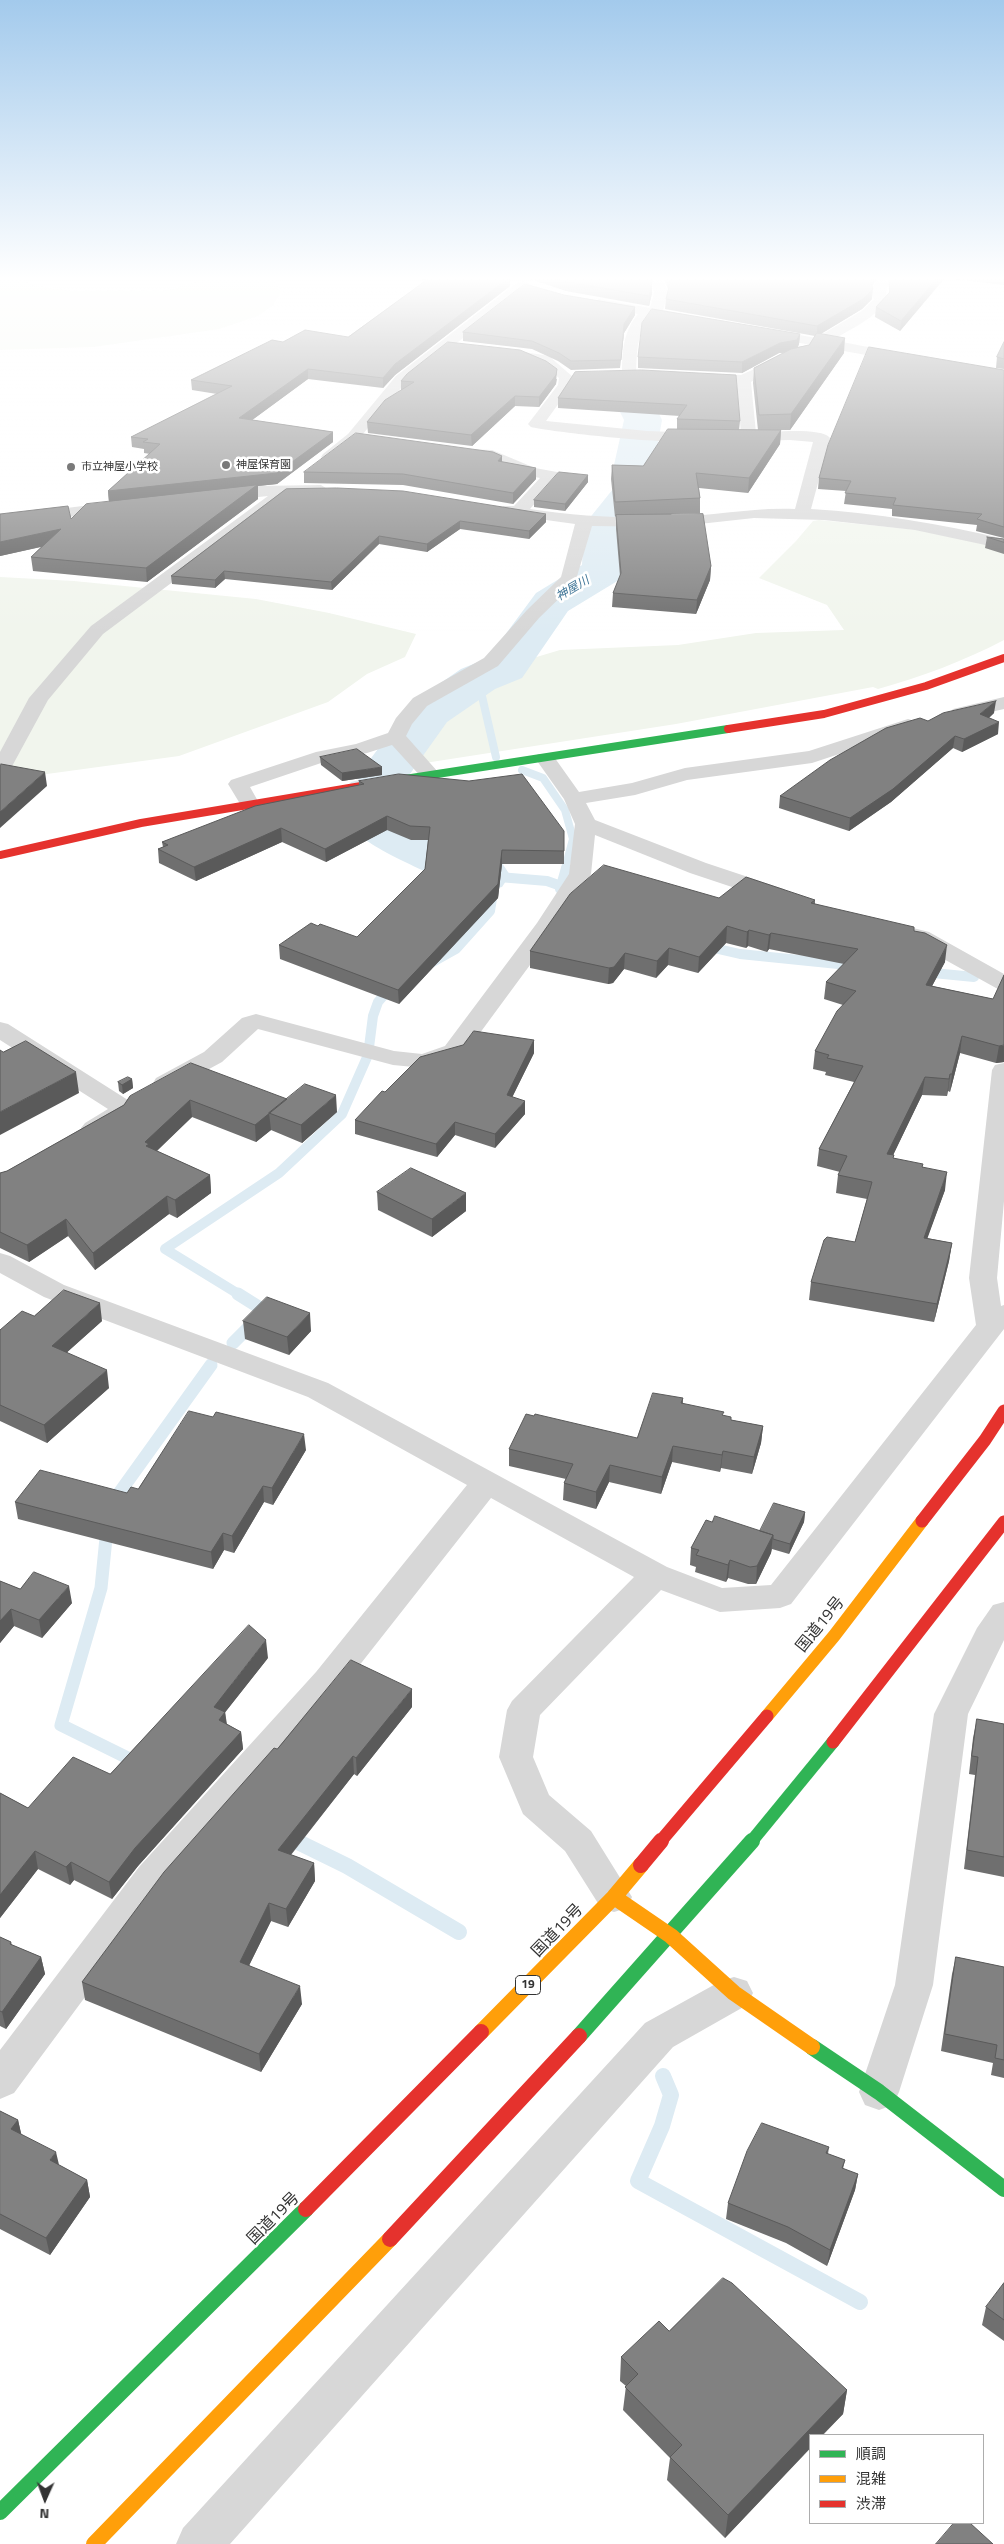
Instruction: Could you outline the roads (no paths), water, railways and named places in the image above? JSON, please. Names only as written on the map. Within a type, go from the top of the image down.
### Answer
[{"type":"main road","points":[[0,855],[80,834],[249,803],[824,714],[926,686],[1004,658]]},
{"type":"main road","name":"国道19号","points":[[0,2512],[338,2178],[614,1897],[834,1636],[985,1440],[1004,1411]]},
{"type":"main road","points":[[94,2544],[375,2256],[671,1936],[771,1822],[1004,1522]]},
{"type":"main road","points":[[614,1897],[671,1936],[734,1993],[879,2092],[1004,2189]]},
{"type":"street","points":[[0,770],[40,698],[97,630],[284,492],[353,437],[387,396]]},
{"type":"street","points":[[557,396],[536,424],[647,436],[724,439],[790,435],[822,438],[802,514]]},
{"type":"street","points":[[745,396],[749,438]]},
{"type":"street","points":[[353,437],[373,440]]},
{"type":"street","points":[[452,450],[492,455],[531,472],[551,475],[518,512]]},
{"type":"street","points":[[209,497],[258,491],[284,492],[337,489]]},
{"type":"street","points":[[0,521],[132,506]]},
{"type":"street","points":[[492,507],[518,512],[634,524],[696,521],[761,513],[802,514],[882,521],[964,534],[1004,544]]},
{"type":"street","points":[[431,776],[402,743],[403,722],[420,702],[491,662],[533,614],[569,579],[585,520]]},
{"type":"street","points":[[574,799],[635,789],[685,774],[812,757],[894,728],[1004,703]]},
{"type":"street","points":[[249,803],[238,784],[323,756],[402,743]]},
{"type":"street","points":[[75,1139],[116,1115],[136,1099],[213,1057],[250,1022],[256,1021],[393,1058],[424,1061],[454,1051],[547,926],[580,874],[586,824],[574,799],[545,758]]},
{"type":"street","points":[[586,824],[698,868],[798,902]]},
{"type":"street","points":[[892,929],[921,937],[1004,983]]},
{"type":"street","points":[[0,1029],[136,1099]]},
{"type":"street","points":[[0,1262],[54,1291],[184,1338],[318,1390],[656,1575],[720,1600],[780,1596],[997,1320],[983,1278],[1004,1070]]},
{"type":"street","points":[[0,2080],[152,1878],[328,1681],[486,1483]]},
{"type":"street","points":[[614,1897],[578,1841],[535,1804],[516,1757],[524,1710],[656,1575]]},
{"type":"street","points":[[879,2092],[914,1985],[951,1714],[989,1637],[1004,1614]]},
{"type":"street","points":[[199,2544],[659,2035],[734,1993]]},
{"type":"waterway","name":"神屋川","points":[[382,777],[430,712],[478,679],[505,668],[552,602],[604,571],[605,525],[633,490],[634,465],[643,420],[635,404],[637,396]]},
{"type":"waterway","points":[[478,679],[496,757]]},
{"type":"waterway","points":[[522,770],[543,778],[565,810],[573,839],[565,869]]},
{"type":"waterway","name":"神屋川","points":[[369,793],[380,825],[396,838],[483,875]]},
{"type":"waterway","points":[[561,886],[566,868]]},
{"type":"waterway","points":[[487,876],[547,881],[561,886]]},
{"type":"waterway","points":[[431,963],[456,949],[490,911],[493,892]]},
{"type":"waterway","points":[[705,946],[740,954],[858,966]]},
{"type":"waterway","points":[[923,972],[974,977]]},
{"type":"waterway","points":[[240,1295],[165,1249],[279,1173],[342,1114],[368,1055],[373,1016],[378,1002],[392,986]]},
{"type":"waterway","points":[[233,1343],[265,1311],[238,1294]]},
{"type":"waterway","points":[[112,1503],[211,1365]]},
{"type":"waterway","points":[[107,1528],[101,1588],[61,1725],[138,1763]]},
{"type":"waterway","points":[[288,1837],[299,1842]]},
{"type":"waterway","points":[[296,1841],[347,1866],[459,1932]]},
{"type":"waterway","points":[[663,2076],[671,2095],[662,2126],[638,2181],[860,2302]]},
{"type":"place","name":"神屋保育園","points":[[226,465]]},
{"type":"place","name":"市立神屋小学校","points":[[71,467]]}]
